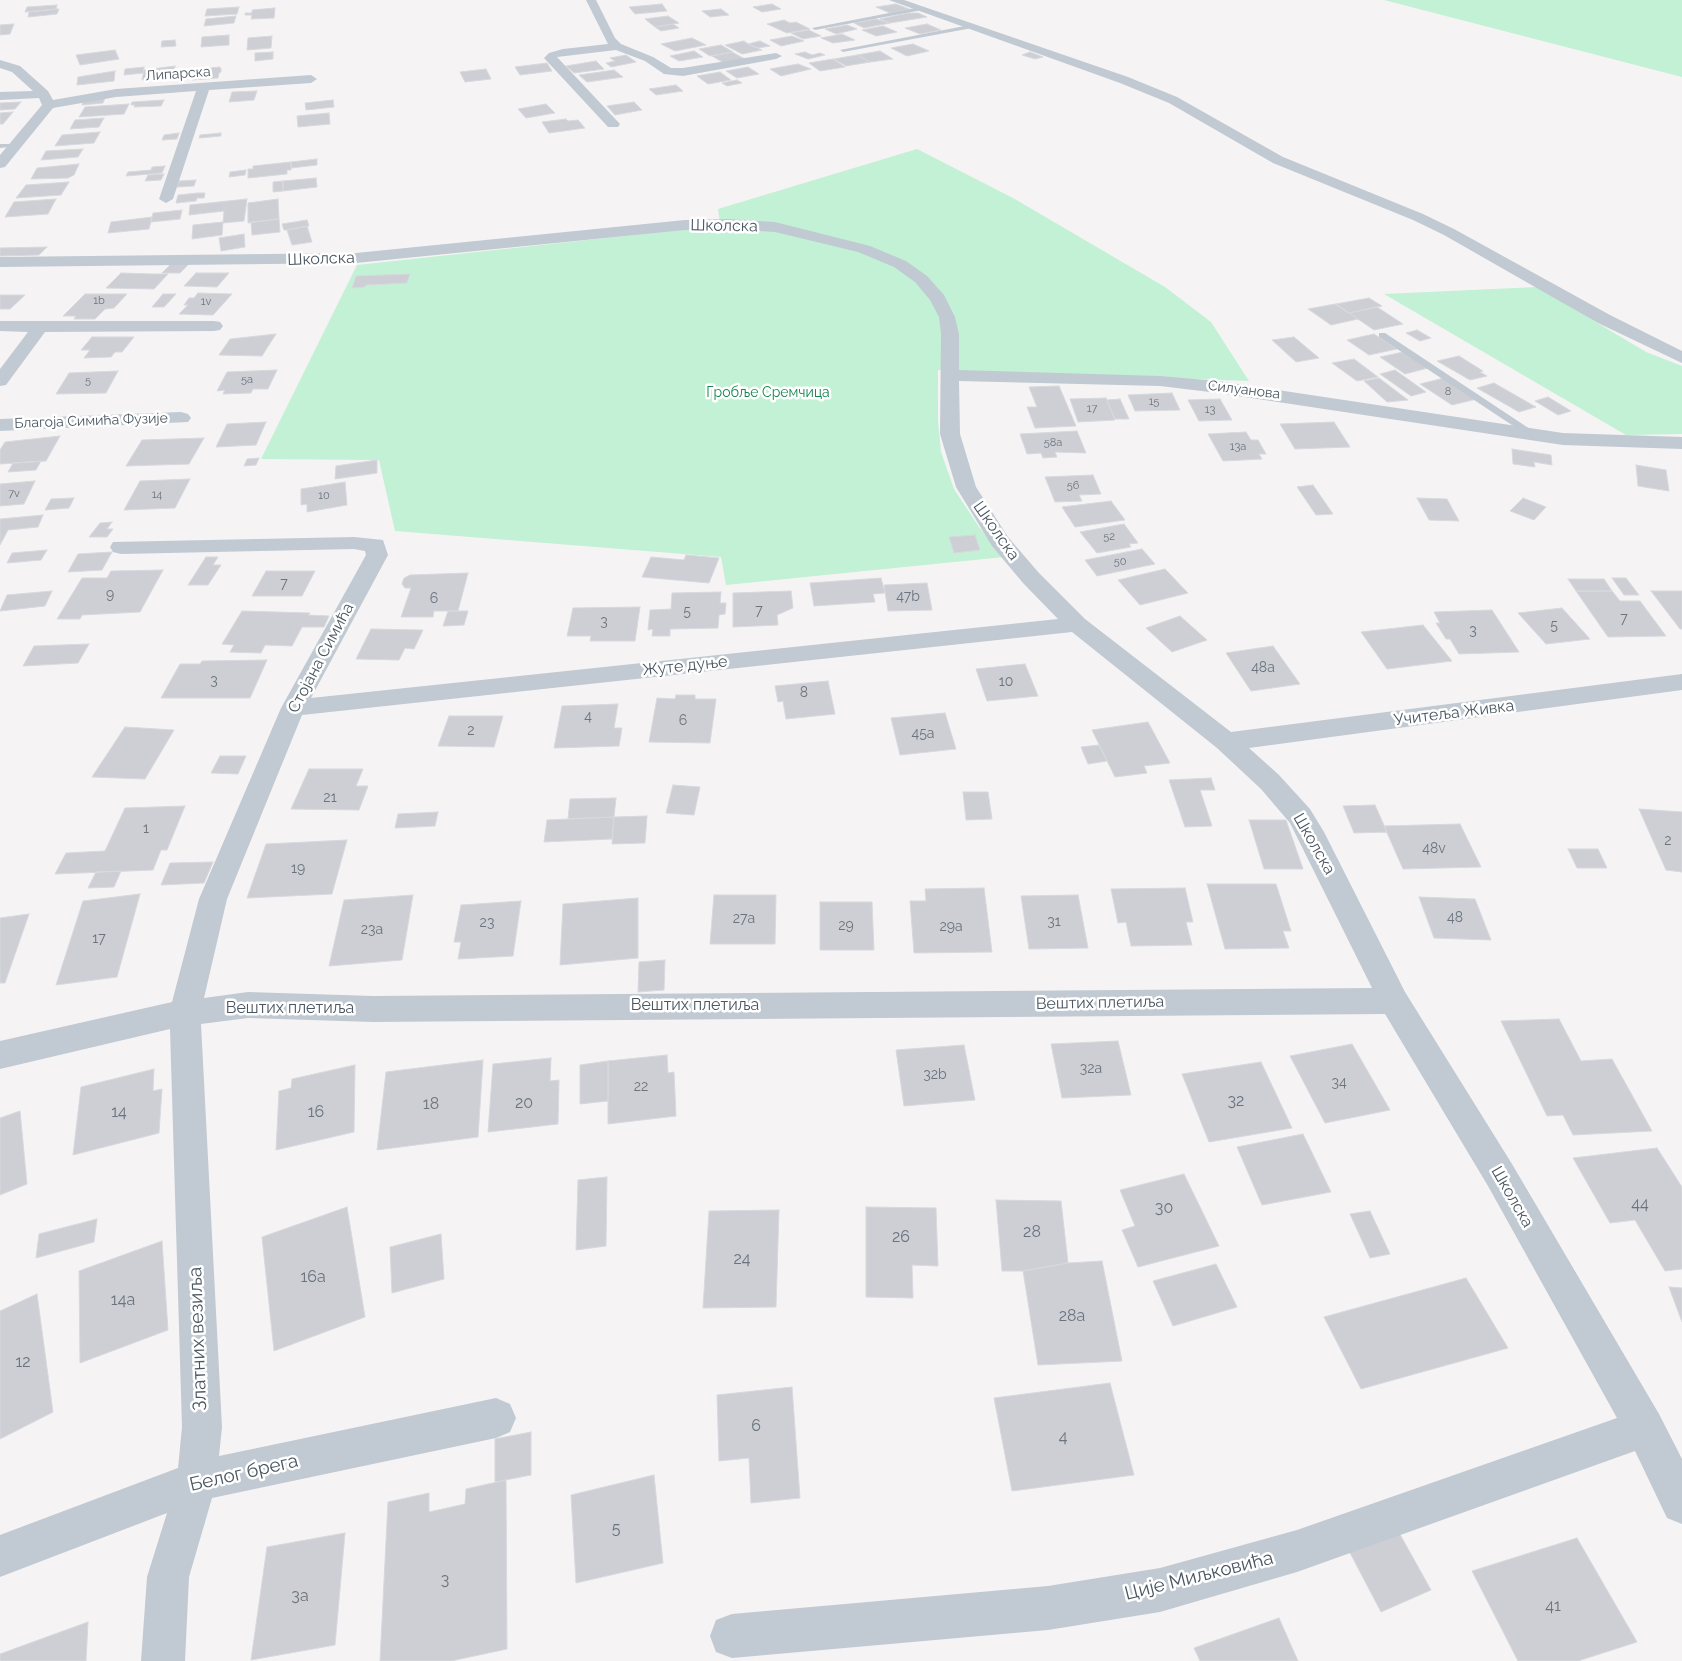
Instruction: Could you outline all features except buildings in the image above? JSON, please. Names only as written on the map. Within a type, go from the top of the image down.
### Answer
[{"type":"street","points":[[591,0],[605,34],[617,46],[672,72],[776,56]]},
{"type":"street","points":[[894,0],[1084,66],[1173,100],[1278,160],[1430,223],[1604,319],[1682,358]]},
{"type":"street","points":[[613,124],[550,58],[563,52],[617,46]]},
{"type":"street","points":[[0,64],[16,69],[46,99],[45,111],[0,164]]},
{"type":"street","name":"Липарска","points":[[0,96],[46,99],[310,79]]},
{"type":"street","points":[[166,199],[202,96],[203,87]]},
{"type":"street","name":"Школска","points":[[0,262],[329,260],[685,225],[775,227],[882,255],[900,264],[921,279],[938,299],[948,317],[950,334],[950,434],[966,487],[1000,541],[1014,559],[1077,624],[1226,742],[1270,782],[1300,816],[1328,865],[1394,1001],[1500,1175],[1645,1428],[1682,1503]]},
{"type":"street","points":[[0,326],[214,326]]},
{"type":"street","points":[[0,382],[40,327]]},
{"type":"street","name":"Силуанова","points":[[950,375],[1160,381],[1218,386],[1534,435],[1589,441],[1682,443]]},
{"type":"street","name":"Благоја Симића Фузије","points":[[0,425],[181,418]]},
{"type":"street","name":"Стојана Симића","points":[[121,547],[375,545],[377,555],[293,708],[213,899],[185,1013]]},
{"type":"street","name":"Жуте дуње","points":[[293,708],[1077,624]]},
{"type":"street","name":"Учитеља Живка","points":[[1226,742],[1682,682]]},
{"type":"street","name":"Вештих плетиља","points":[[0,1055],[185,1013],[256,1005],[392,1008],[1394,1001]]},
{"type":"street","name":"Златних везиља","points":[[163,1661],[168,1577],[197,1481],[202,1427],[185,1013]]},
{"type":"street","name":"Белог брега","points":[[0,1556],[197,1481],[496,1418]]},
{"type":"street","name":"Ције Миљковића","points":[[732,1636],[1048,1608],[1160,1590],[1298,1551],[1645,1428]]},
{"type":"lane","points":[[815,28],[920,9]]},
{"type":"lane","points":[[843,50],[970,27]]},
{"type":"lane","points":[[0,146],[14,146]]},
{"type":"lane","name":"Силуанова","points":[[1382,335],[1534,435]]},
{"type":"green space","points":[[1384,0],[1682,0],[1682,77]]},
{"type":"green space","name":"Гробље Сремчица","points":[[917,149],[1013,198],[1165,287],[1211,322],[1249,381],[938,370],[938,421],[941,452],[954,489],[979,527],[1004,557],[726,585],[721,557],[395,531],[379,460],[261,459],[357,265],[680,230],[721,230],[718,209]]},
{"type":"green space","points":[[1537,287],[1646,352],[1682,366],[1682,434],[1626,435],[1384,294]]}]
